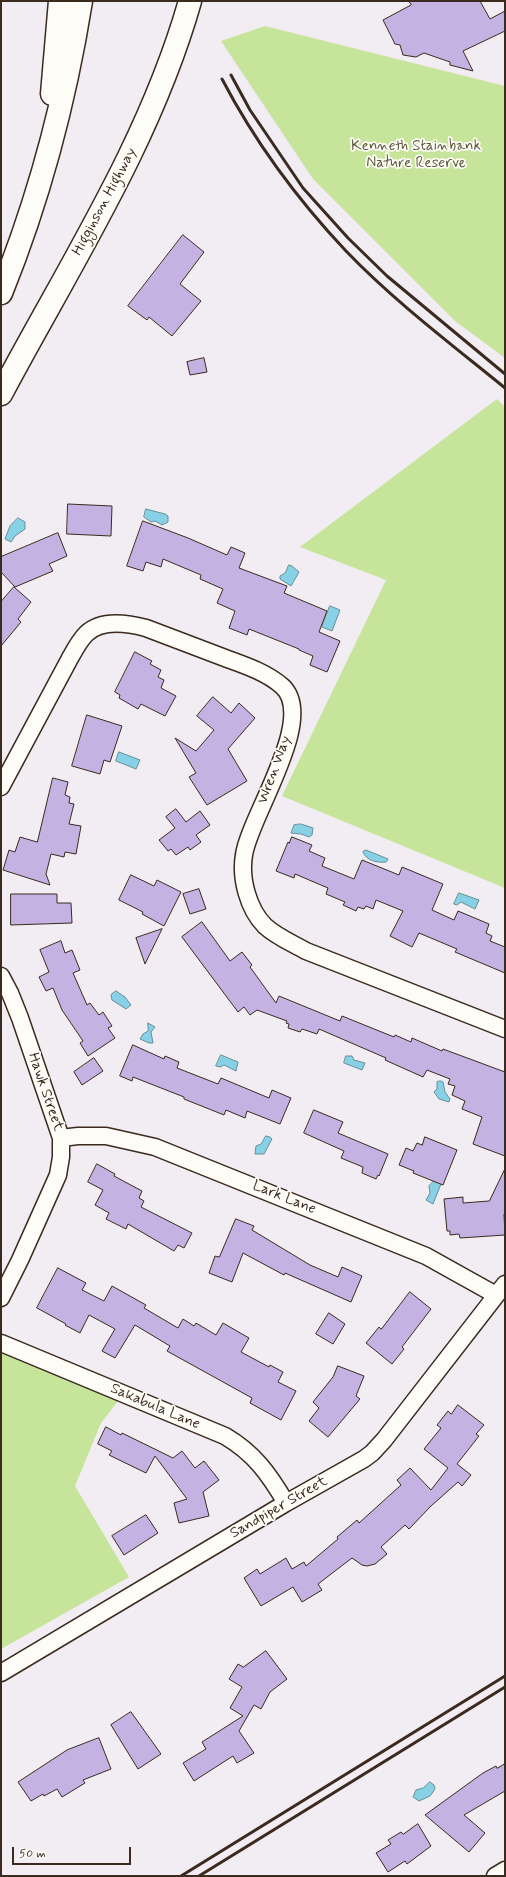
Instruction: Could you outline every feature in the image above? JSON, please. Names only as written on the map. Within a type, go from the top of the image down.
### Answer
[{"type":"highway","points":[[48,155],[60,1]]},
{"type":"highway","points":[[1,293],[21,245],[48,155],[73,53],[81,1]]},
{"type":"highway","name":"Higginson Highway","points":[[1,394],[132,153],[166,74],[190,1]]},
{"type":"street","name":"Wren Way","points":[[1,787],[69,660],[81,640],[90,631],[117,623],[128,623],[146,628],[254,669],[282,686],[289,696],[292,710],[291,725],[281,762],[249,838],[244,854],[242,872],[245,887],[253,907],[264,924],[275,934],[306,951],[505,1029]]},
{"type":"street","name":"Hawk Street","points":[[1,976],[20,1018],[61,1138],[61,1157],[58,1175],[20,1260],[1,1298]]},
{"type":"street","name":"Lark Lane","points":[[61,1138],[78,1136],[106,1136],[155,1147],[426,1256],[500,1290]]},
{"type":"street","name":"Sandpiper Street","points":[[1,1673],[372,1453],[399,1422],[500,1290]]},
{"type":"street","name":"Sakabula Lane","points":[[1,1343],[225,1436],[249,1452],[272,1479],[286,1503]]},
{"type":"street","points":[[495,1876],[505,1870]]},
{"type":"green space","name":"Kenneth Stainbank Nature Reserve","points":[[265,26],[505,86],[505,358],[455,321],[313,179],[221,41]]},
{"type":"green space","points":[[497,399],[505,407],[505,888],[282,796],[386,580],[300,547]]},
{"type":"green space","points":[[1,1346],[121,1397],[101,1423],[75,1486],[129,1577],[1,1649]]},
{"type":"water","points":[[146,509],[165,514],[168,516],[168,522],[162,525],[155,521],[151,522],[144,517]]},
{"type":"water","points":[[18,518],[25,522],[25,529],[15,536],[11,542],[5,539],[10,526]]},
{"type":"water","points":[[289,565],[299,572],[291,586],[280,579],[280,576],[285,573]]},
{"type":"water","points":[[330,606],[340,610],[332,631],[322,627]]},
{"type":"water","points":[[119,752],[140,760],[136,769],[116,761]]},
{"type":"water","points":[[301,824],[313,828],[312,835],[309,837],[291,833],[294,825]]},
{"type":"water","points":[[366,850],[388,859],[386,862],[373,861],[367,858],[363,852]]},
{"type":"water","points":[[459,893],[479,900],[475,909],[461,902],[457,905],[454,904]]},
{"type":"water","points":[[116,991],[125,997],[131,1005],[126,1009],[112,1000],[111,995]]},
{"type":"water","points":[[148,1023],[155,1027],[151,1032],[153,1043],[140,1039],[143,1034],[148,1031]]},
{"type":"water","points":[[221,1055],[238,1062],[236,1071],[224,1065],[220,1067],[216,1066]]},
{"type":"water","points":[[346,1056],[352,1056],[354,1060],[365,1063],[362,1070],[344,1063]]},
{"type":"water","points":[[437,1082],[443,1082],[445,1092],[450,1099],[449,1102],[439,1099],[434,1092],[437,1089]]},
{"type":"water","points":[[266,1136],[272,1139],[264,1154],[255,1154],[256,1146],[261,1144]]},
{"type":"water","points":[[434,1181],[441,1184],[433,1204],[426,1200],[430,1193],[429,1186]]},
{"type":"water","points":[[430,1782],[434,1785],[435,1789],[430,1796],[419,1801],[413,1797],[416,1790],[423,1788]]},
{"type":"building","points":[[409,1],[480,1],[490,19],[505,11],[505,31],[463,51],[473,71],[450,65],[450,62],[424,53],[416,57],[403,55],[400,45],[395,44],[383,20],[411,5]]},
{"type":"building","points":[[183,235],[204,252],[180,284],[201,301],[172,336],[149,317],[147,320],[128,306]]},
{"type":"building","points":[[204,358],[207,372],[190,375],[187,362]]},
{"type":"building","points":[[68,504],[112,506],[111,536],[67,534]]},
{"type":"building","points":[[143,521],[227,555],[231,547],[245,553],[239,568],[287,586],[284,593],[327,611],[319,632],[340,641],[327,672],[310,665],[313,656],[299,649],[249,629],[247,635],[229,628],[235,611],[217,603],[223,589],[200,579],[201,575],[163,559],[161,567],[146,562],[143,571],[127,566]]},
{"type":"building","points":[[58,533],[67,556],[49,564],[53,571],[15,587],[1,572],[1,557]]},
{"type":"building","points":[[14,587],[31,602],[18,619],[21,622],[1,646],[1,602]]},
{"type":"building","points":[[135,652],[152,661],[150,664],[161,670],[158,677],[164,680],[161,688],[176,696],[165,716],[141,704],[138,709],[119,698],[120,695],[115,692]]},
{"type":"building","points":[[213,697],[231,713],[239,703],[255,718],[228,749],[247,781],[207,805],[189,777],[196,773],[175,738],[196,751],[214,730],[197,716]]},
{"type":"building","points":[[87,715],[122,726],[110,762],[104,760],[100,774],[72,766]]},
{"type":"building","points":[[53,778],[68,782],[65,795],[70,797],[69,803],[74,804],[69,824],[81,826],[76,854],[65,852],[64,857],[51,854],[46,874],[50,885],[3,870],[9,850],[15,852],[20,837],[37,842]]},
{"type":"building","points":[[176,809],[186,822],[200,811],[210,825],[196,835],[201,842],[190,850],[188,847],[176,855],[171,849],[168,851],[159,840],[175,828],[166,817]]},
{"type":"building","points":[[292,837],[312,845],[309,851],[325,858],[322,866],[354,879],[362,860],[399,875],[402,867],[443,884],[432,910],[454,920],[458,911],[489,924],[486,933],[492,936],[490,941],[505,947],[505,973],[455,952],[457,949],[419,933],[412,947],[390,936],[403,911],[376,900],[373,909],[366,906],[364,909],[358,907],[356,911],[343,905],[345,902],[326,894],[328,888],[295,874],[294,878],[276,871],[288,842],[289,843]]},
{"type":"building","points":[[131,875],[154,886],[157,880],[181,892],[164,926],[142,914],[143,912],[119,900]]},
{"type":"building","points":[[199,889],[206,909],[190,914],[183,894]]},
{"type":"building","points":[[11,894],[57,894],[57,903],[71,903],[72,923],[11,925]]},
{"type":"building","points":[[202,922],[230,961],[242,952],[252,965],[250,967],[276,1003],[279,996],[340,1021],[342,1016],[394,1037],[395,1035],[411,1042],[412,1038],[442,1051],[443,1049],[505,1072],[505,1156],[473,1144],[482,1117],[462,1109],[465,1101],[452,1095],[455,1086],[448,1084],[450,1079],[427,1070],[423,1077],[385,1060],[386,1058],[319,1029],[317,1034],[302,1029],[300,1032],[288,1028],[289,1024],[286,1023],[287,1021],[257,1010],[250,1015],[244,1007],[238,1012],[182,937]]},
{"type":"building","points":[[162,929],[145,964],[136,938]]},
{"type":"building","points":[[61,941],[65,953],[72,950],[80,970],[73,973],[87,1005],[90,1003],[99,1015],[103,1012],[112,1026],[108,1028],[115,1038],[88,1056],[80,1043],[83,1041],[62,1010],[53,988],[46,991],[39,977],[49,972],[40,950]]},
{"type":"building","points":[[133,1045],[164,1059],[165,1056],[179,1062],[177,1068],[218,1084],[221,1078],[269,1098],[272,1090],[291,1098],[280,1124],[247,1111],[245,1118],[226,1110],[224,1115],[133,1077],[132,1081],[120,1076]]},
{"type":"building","points":[[94,1058],[103,1071],[82,1085],[74,1072]]},
{"type":"building","points":[[314,1110],[343,1122],[338,1133],[388,1154],[379,1176],[378,1175],[376,1179],[362,1173],[363,1167],[341,1158],[344,1151],[304,1133]]},
{"type":"building","points":[[425,1137],[457,1150],[443,1185],[413,1173],[414,1171],[399,1165],[406,1148],[413,1151],[417,1143],[422,1145]]},
{"type":"building","points":[[97,1164],[115,1174],[114,1176],[142,1191],[139,1198],[144,1201],[141,1207],[192,1233],[184,1248],[178,1245],[174,1251],[128,1224],[126,1229],[106,1219],[109,1213],[95,1205],[103,1190],[88,1182]]},
{"type":"building","points":[[505,1169],[505,1235],[460,1238],[459,1234],[450,1235],[450,1231],[447,1231],[444,1199],[463,1197],[463,1203],[489,1201]]},
{"type":"building","points":[[236,1219],[254,1226],[252,1230],[310,1265],[338,1277],[342,1267],[362,1276],[351,1302],[285,1273],[284,1275],[243,1253],[232,1282],[209,1273],[215,1256],[219,1257]]},
{"type":"building","points":[[58,1268],[86,1283],[82,1290],[104,1301],[112,1286],[146,1305],[144,1308],[178,1328],[183,1319],[194,1326],[196,1323],[216,1335],[223,1323],[249,1338],[241,1352],[269,1367],[270,1365],[283,1372],[278,1382],[296,1391],[281,1420],[250,1403],[252,1398],[167,1351],[170,1346],[135,1325],[115,1358],[102,1351],[115,1329],[89,1315],[80,1333],[37,1308]]},
{"type":"building","points":[[410,1292],[431,1309],[402,1347],[404,1349],[392,1364],[366,1343],[379,1327],[381,1329]]},
{"type":"building","points":[[329,1313],[345,1324],[333,1344],[316,1334]]},
{"type":"building","points":[[338,1366],[364,1376],[356,1396],[360,1399],[328,1437],[309,1421],[319,1408],[313,1402],[333,1377]]},
{"type":"building","points":[[458,1405],[484,1425],[476,1434],[479,1436],[457,1464],[471,1475],[462,1486],[458,1482],[431,1506],[409,1529],[405,1525],[381,1547],[387,1554],[375,1564],[367,1566],[362,1565],[352,1558],[318,1584],[322,1590],[302,1602],[293,1587],[261,1606],[244,1578],[257,1569],[260,1574],[286,1558],[292,1569],[304,1562],[306,1566],[338,1539],[337,1537],[357,1520],[359,1523],[401,1485],[397,1480],[410,1468],[431,1490],[448,1468],[424,1449],[441,1428],[437,1425],[448,1411],[451,1414]]},
{"type":"building","points":[[106,1427],[121,1435],[122,1433],[173,1458],[182,1451],[195,1468],[204,1461],[219,1480],[203,1492],[209,1516],[179,1523],[174,1503],[187,1499],[155,1456],[146,1473],[109,1455],[112,1451],[98,1444]]},
{"type":"building","points":[[146,1515],[158,1533],[124,1555],[112,1536]]},
{"type":"building","points":[[266,1651],[287,1679],[270,1692],[261,1709],[254,1705],[239,1731],[254,1753],[237,1763],[233,1756],[194,1781],[183,1763],[206,1749],[202,1742],[243,1716],[230,1708],[242,1687],[229,1679],[238,1664],[243,1667]]},
{"type":"building","points":[[131,1712],[161,1754],[138,1769],[111,1725]]},
{"type":"building","points":[[99,1738],[111,1769],[83,1780],[85,1783],[62,1797],[57,1789],[44,1796],[43,1794],[31,1801],[18,1782],[67,1750]]},
{"type":"building","points":[[505,1764],[505,1791],[464,1815],[485,1833],[469,1852],[425,1815],[483,1773],[496,1766],[497,1768]]},
{"type":"building","points":[[418,1824],[431,1846],[407,1864],[405,1861],[388,1872],[376,1853],[391,1844],[388,1840],[401,1832],[403,1834]]},
{"type":"railway","points":[[231,75],[250,110],[303,188],[348,238],[387,276],[505,374]]},
{"type":"railway","points":[[222,79],[248,125],[278,169],[311,211],[346,251],[403,305],[505,388]]},
{"type":"railway","points":[[181,1876],[505,1676]]},
{"type":"railway","points":[[199,1876],[505,1687]]}]
